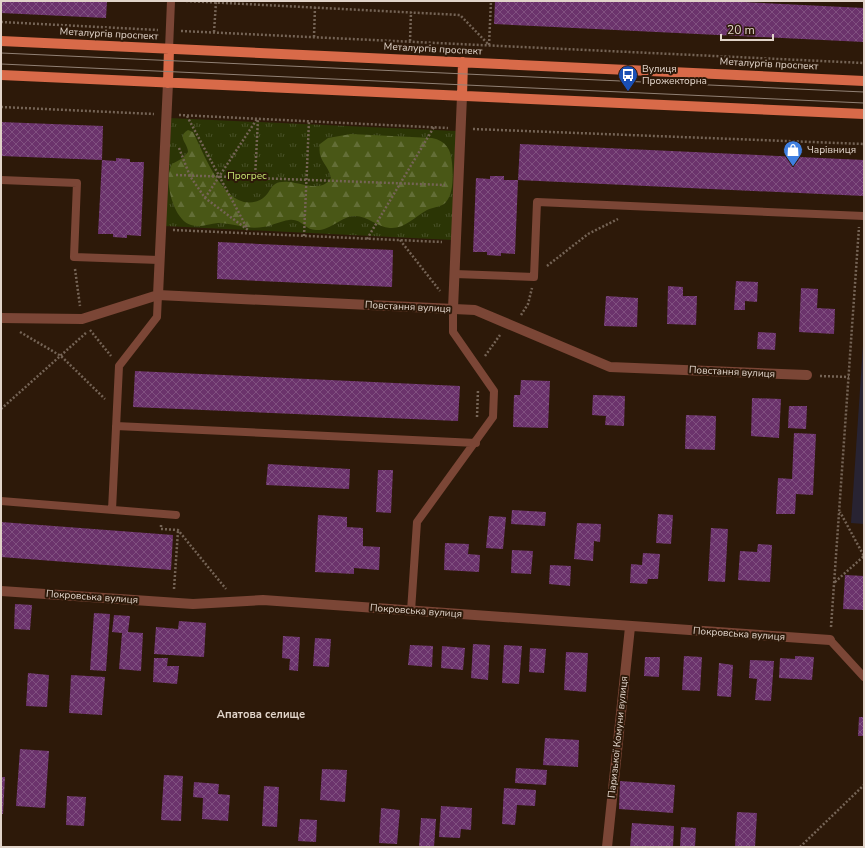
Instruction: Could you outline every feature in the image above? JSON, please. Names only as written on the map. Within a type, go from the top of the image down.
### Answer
[{"type":"main road","name":"Металургів проспект","points":[[1,41],[864,80]]},
{"type":"main road","points":[[168,83],[169,49]]},
{"type":"main road","points":[[462,96],[463,62]]},
{"type":"main road","points":[[1,75],[864,114]]},
{"type":"street","points":[[158,295],[168,83]]},
{"type":"street","points":[[454,309],[462,96]]},
{"type":"street","name":"Повстання вулиця","points":[[1,318],[82,319],[158,295],[475,310],[610,367],[807,375]]},
{"type":"street","name":"Покровська вулиця","points":[[1,591],[192,604],[264,600],[830,640]]},
{"type":"street","name":"Паризької Комуни вулиця","points":[[607,847],[630,627]]},
{"type":"lane","points":[[169,49],[171,1]]},
{"type":"lane","points":[[1,180],[77,183],[74,257],[159,260]]},
{"type":"lane","points":[[455,274],[534,277],[537,202],[862,216]]},
{"type":"lane","points":[[112,510],[119,366],[157,317],[158,295]]},
{"type":"lane","points":[[411,611],[417,522],[476,443],[493,417],[494,391],[453,332],[454,309]]},
{"type":"lane","points":[[116,426],[476,443]]},
{"type":"lane","points":[[1,501],[176,515]]},
{"type":"lane","points":[[830,640],[864,677]]},
{"type":"path","points":[[186,1],[460,15],[489,46]]},
{"type":"path","points":[[489,46],[491,1]]},
{"type":"path","points":[[214,32],[216,2]]},
{"type":"path","points":[[314,37],[315,7]]},
{"type":"path","points":[[410,42],[411,12]]},
{"type":"path","points":[[1,22],[489,46],[864,62]]},
{"type":"path","points":[[1,107],[434,127],[864,144]]},
{"type":"path","points":[[186,116],[250,234]]},
{"type":"path","points":[[205,198],[258,119]]},
{"type":"path","points":[[255,178],[258,119]]},
{"type":"path","points":[[304,236],[309,121]]},
{"type":"path","points":[[367,239],[434,127]]},
{"type":"path","points":[[177,142],[190,176],[205,198],[248,230]]},
{"type":"path","points":[[163,175],[458,185]]},
{"type":"path","points":[[830,640],[862,216]]},
{"type":"path","points":[[476,443],[479,370],[486,352],[498,336],[513,325],[528,304],[534,277],[559,255],[588,234],[619,218]]},
{"type":"path","points":[[161,230],[456,243]]},
{"type":"path","points":[[400,240],[454,309]]},
{"type":"path","points":[[74,257],[82,319],[119,366]]},
{"type":"path","points":[[1,409],[96,324]]},
{"type":"path","points":[[14,329],[61,356],[117,411]]},
{"type":"path","points":[[807,375],[849,377]]},
{"type":"path","points":[[834,582],[864,556],[839,511]]},
{"type":"path","points":[[161,529],[178,530],[236,602]]},
{"type":"path","points":[[173,602],[178,530]]},
{"type":"path","points":[[800,847],[864,785]]},
{"type":"shaded area","points":[[864,330],[864,524],[851,523]]},
{"type":"green space","name":"Прогрес","points":[[169,118],[457,131],[453,240],[164,226]]},
{"type":"green space","points":[[188,130],[193,132],[210,167],[227,191],[237,199],[248,203],[260,200],[277,183],[289,182],[317,186],[327,183],[331,178],[328,169],[321,158],[319,150],[320,144],[328,138],[351,134],[432,138],[441,141],[447,146],[451,158],[453,172],[452,189],[449,198],[444,204],[427,210],[405,225],[395,228],[381,226],[360,216],[345,218],[321,230],[309,228],[300,222],[293,220],[257,228],[218,223],[194,226],[185,222],[179,215],[171,198],[169,189],[169,171],[172,164],[183,158],[188,152],[183,135]]},
{"type":"building","points":[[1,1],[107,1],[106,18],[1,13]]},
{"type":"building","points":[[495,1],[722,1],[864,8],[864,42],[494,24]]},
{"type":"building","points":[[1,122],[103,126],[102,160],[1,156]]},
{"type":"building","points":[[520,144],[864,160],[864,196],[518,180]]},
{"type":"building","points":[[116,158],[130,159],[130,162],[144,162],[141,236],[127,235],[127,238],[113,237],[113,234],[98,234],[102,160],[116,161]]},
{"type":"building","points":[[490,176],[504,176],[504,180],[518,180],[515,254],[501,253],[501,256],[487,255],[487,252],[473,252],[476,178],[490,179]]},
{"type":"building","points":[[218,242],[393,250],[392,287],[217,279]]},
{"type":"building","points":[[736,281],[758,282],[757,302],[745,301],[745,310],[734,310]]},
{"type":"building","points":[[668,286],[683,287],[683,296],[697,296],[696,325],[667,324]]},
{"type":"building","points":[[801,288],[818,289],[817,308],[835,309],[834,334],[799,332]]},
{"type":"building","points":[[606,296],[638,298],[637,327],[604,326]]},
{"type":"building","points":[[758,332],[776,333],[775,350],[757,349]]},
{"type":"building","points":[[135,371],[460,386],[458,421],[133,407]]},
{"type":"building","points":[[521,380],[550,381],[548,428],[513,427],[514,395],[520,395]]},
{"type":"building","points":[[593,395],[625,396],[624,426],[605,425],[606,416],[592,415]]},
{"type":"building","points":[[752,398],[781,399],[779,438],[751,436]]},
{"type":"building","points":[[789,406],[807,406],[806,429],[788,428]]},
{"type":"building","points":[[686,415],[716,416],[715,450],[685,449]]},
{"type":"building","points":[[794,433],[816,434],[813,495],[796,494],[795,514],[776,514],[778,478],[792,479]]},
{"type":"building","points":[[268,464],[350,469],[349,489],[266,485]]},
{"type":"building","points":[[378,470],[393,470],[391,513],[376,512]]},
{"type":"building","points":[[512,510],[546,512],[545,526],[511,524]]},
{"type":"building","points":[[658,514],[673,515],[671,544],[656,543]]},
{"type":"building","points":[[318,515],[347,517],[347,527],[363,528],[363,546],[380,547],[379,570],[354,568],[354,574],[315,572]]},
{"type":"building","points":[[489,516],[506,517],[503,549],[486,548]]},
{"type":"building","points":[[1,522],[173,535],[171,570],[1,557]]},
{"type":"building","points":[[577,523],[601,524],[600,542],[594,541],[593,561],[574,559]]},
{"type":"building","points":[[711,528],[728,529],[725,582],[708,581]]},
{"type":"building","points":[[445,543],[469,544],[468,554],[480,555],[479,572],[444,570]]},
{"type":"building","points":[[758,544],[772,545],[770,582],[738,580],[740,551],[757,552]]},
{"type":"building","points":[[512,550],[533,551],[531,574],[511,573]]},
{"type":"building","points":[[643,553],[660,554],[658,579],[648,579],[647,584],[630,583],[631,564],[642,565]]},
{"type":"building","points":[[550,565],[571,566],[570,586],[549,584]]},
{"type":"building","points":[[845,575],[864,576],[864,610],[843,609]]},
{"type":"building","points":[[15,604],[32,605],[30,630],[14,629]]},
{"type":"building","points":[[94,613],[110,614],[106,671],[90,670]]},
{"type":"building","points":[[114,615],[130,616],[128,632],[143,633],[141,671],[119,669],[122,633],[112,632]]},
{"type":"building","points":[[179,621],[206,623],[204,657],[154,654],[156,627],[178,629]]},
{"type":"building","points":[[283,636],[300,637],[298,671],[289,670],[290,659],[282,658]]},
{"type":"building","points":[[315,638],[331,639],[329,667],[313,666]]},
{"type":"building","points":[[473,644],[490,645],[488,680],[471,678]]},
{"type":"building","points":[[410,645],[433,646],[432,667],[408,665]]},
{"type":"building","points":[[504,645],[522,646],[519,684],[502,683]]},
{"type":"building","points":[[442,646],[465,648],[463,670],[441,668]]},
{"type":"building","points":[[530,648],[546,649],[544,673],[529,672]]},
{"type":"building","points":[[566,652],[588,653],[586,692],[564,690]]},
{"type":"building","points":[[684,656],[702,657],[700,691],[682,690]]},
{"type":"building","points":[[795,656],[814,657],[812,680],[779,678],[780,658],[795,659]]},
{"type":"building","points":[[645,657],[660,657],[659,677],[644,676]]},
{"type":"building","points":[[154,658],[168,658],[167,666],[179,666],[177,684],[153,682]]},
{"type":"building","points":[[750,660],[774,661],[771,701],[755,700],[757,679],[749,678]]},
{"type":"building","points":[[719,663],[733,665],[731,697],[717,696]]},
{"type":"building","points":[[28,673],[49,675],[47,707],[26,706]]},
{"type":"building","points":[[71,675],[105,677],[102,715],[69,713]]},
{"type":"building","points":[[859,717],[864,717],[864,736],[858,736]]},
{"type":"building","points":[[545,738],[579,740],[578,767],[543,765]]},
{"type":"building","points":[[20,749],[49,751],[45,808],[16,806]]},
{"type":"building","points":[[516,768],[547,770],[546,785],[515,783]]},
{"type":"building","points":[[322,769],[347,770],[345,802],[320,800]]},
{"type":"building","points":[[164,775],[183,776],[181,821],[161,820]]},
{"type":"building","points":[[1,777],[5,777],[3,814],[1,814]]},
{"type":"building","points":[[620,781],[675,785],[673,813],[619,809]]},
{"type":"building","points":[[194,782],[219,784],[218,794],[230,795],[228,821],[202,819],[203,798],[193,797]]},
{"type":"building","points":[[264,786],[279,787],[277,827],[262,826]]},
{"type":"building","points":[[504,788],[536,790],[535,806],[517,805],[515,825],[502,824]]},
{"type":"building","points":[[67,796],[86,797],[84,826],[66,825]]},
{"type":"building","points":[[441,806],[472,808],[471,830],[461,829],[460,838],[439,837]]},
{"type":"building","points":[[381,808],[400,810],[397,844],[379,843]]},
{"type":"building","points":[[737,812],[757,813],[755,847],[735,847]]},
{"type":"building","points":[[421,818],[436,819],[434,847],[419,847]]},
{"type":"building","points":[[300,819],[317,820],[316,842],[298,841]]},
{"type":"building","points":[[632,823],[674,826],[673,847],[630,847]]},
{"type":"building","points":[[681,827],[696,828],[695,847],[680,847]]},
{"type":"tram line","points":[[1,53],[864,92]]},
{"type":"tram line","points":[[1,64],[864,103]]},
{"type":"place","name":"Вулиця Прожекторна","points":[[628,92]]},
{"type":"place","name":"Чарівниця","points":[[793,167]]},
{"type":"district","name":"Апатова селище","points":[[261,714]]}]
